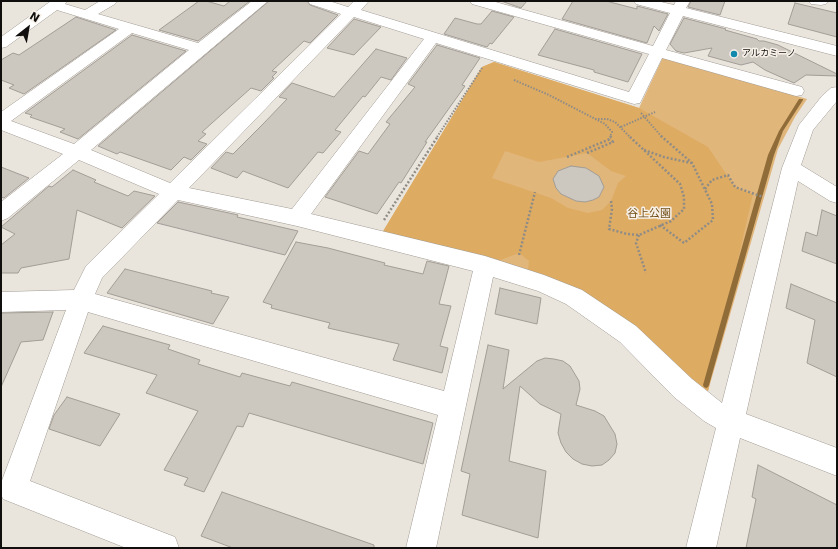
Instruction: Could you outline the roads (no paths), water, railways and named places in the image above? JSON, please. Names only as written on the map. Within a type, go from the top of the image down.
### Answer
[{"type":"street","points":[[86,15],[110,1]]},
{"type":"street","points":[[3,209],[77,152],[200,49],[261,1]]},
{"type":"street","points":[[314,1],[356,6],[433,36],[634,99],[681,6]]},
{"type":"street","points":[[478,1],[796,91]]},
{"type":"street","points":[[641,1],[681,6],[837,51]]},
{"type":"street","points":[[816,1],[821,1]]},
{"type":"street","points":[[1,44],[58,3],[86,15],[200,49]]},
{"type":"street","points":[[164,548],[13,489],[81,300],[94,272],[356,6]]},
{"type":"street","points":[[1,120],[130,28]]},
{"type":"street","points":[[297,218],[433,36]]},
{"type":"street","points":[[701,548],[791,168],[806,129],[828,100],[837,92]]},
{"type":"street","points":[[1,124],[77,152],[174,192],[297,218],[515,273],[544,284],[574,297],[628,334],[683,388],[713,412],[730,421],[837,462]]},
{"type":"street","points":[[791,168],[837,196]]},
{"type":"street","points":[[421,548],[485,265]]},
{"type":"street","points":[[1,302],[81,300],[453,407]]},
{"type":"waterway","points":[[706,385],[771,155],[781,131],[801,100]]},
{"type":"place","name":"アルカミーノ","points":[[734,54]]},
{"type":"park label","name":"谷上公園","points":[[649,214]]}]
